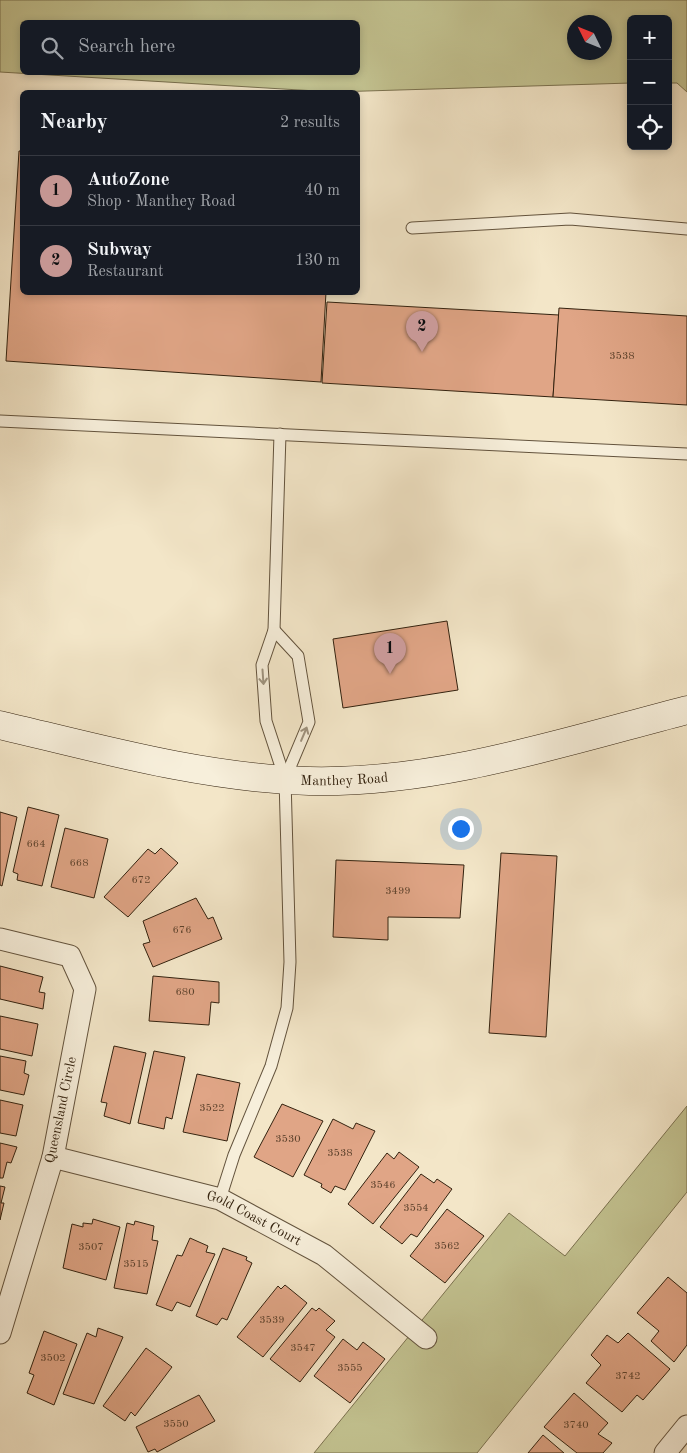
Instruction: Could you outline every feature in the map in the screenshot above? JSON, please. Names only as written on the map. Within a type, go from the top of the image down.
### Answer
[{"type":"street","name":"Manthey Road","points":[[0,725],[167,764],[257,778],[360,780],[411,775],[490,760],[687,710]]},
{"type":"street","name":"Queensland Circle","points":[[0,939],[70,956],[85,989],[53,1156],[0,1333]]},
{"type":"street","name":"Gold Coast Court","points":[[53,1156],[220,1200],[324,1255],[426,1338]]},
{"type":"street","points":[[665,1453],[687,1426]]},
{"type":"lane","points":[[412,228],[570,219],[687,229]]},
{"type":"lane","points":[[0,421],[687,454]]},
{"type":"lane","points":[[220,1200],[234,1155],[271,1066],[287,1008],[290,962],[286,779],[266,720],[262,665],[274,630],[280,434]]},
{"type":"lane","points":[[274,630],[298,656],[309,722],[286,779]]},
{"type":"green space","points":[[0,0],[687,0],[687,92],[677,83],[672,83],[672,15],[627,15],[627,83],[360,91],[300,90],[50,75],[360,75],[360,20],[20,20],[20,73],[0,72]]},
{"type":"green space","points":[[687,1106],[687,1192],[477,1453],[314,1453],[509,1213],[565,1256]]},
{"type":"building","points":[[19,151],[20,295],[326,295],[321,382],[6,361]]},
{"type":"building","points":[[327,302],[559,315],[553,397],[322,383]]},
{"type":"building","points":[[559,308],[687,316],[687,405],[553,397]]},
{"type":"building","points":[[447,621],[458,690],[343,708],[333,639]]},
{"type":"building","points":[[28,807],[59,815],[42,886],[17,880],[18,874],[13,872]]},
{"type":"building","points":[[0,812],[17,817],[2,886],[0,885]]},
{"type":"building","points":[[65,828],[108,839],[94,898],[51,887]]},
{"type":"building","points":[[161,848],[178,863],[128,917],[104,897],[148,849],[155,854]]},
{"type":"building","points":[[501,853],[557,856],[546,1037],[489,1033]]},
{"type":"building","points":[[336,860],[464,865],[460,918],[388,917],[388,940],[333,937]]},
{"type":"building","points":[[196,898],[208,919],[213,917],[222,939],[153,967],[143,944],[150,942],[143,921]]},
{"type":"building","points":[[0,966],[43,977],[39,992],[45,993],[43,1009],[0,999]]},
{"type":"building","points":[[153,976],[219,982],[219,1003],[211,1002],[209,1025],[149,1021]]},
{"type":"building","points":[[0,1016],[38,1024],[32,1056],[0,1049]]},
{"type":"building","points":[[114,1046],[146,1053],[130,1124],[104,1116],[107,1103],[101,1102]]},
{"type":"building","points":[[154,1051],[185,1057],[172,1119],[166,1117],[164,1129],[138,1123]]},
{"type":"building","points":[[0,1056],[26,1061],[24,1073],[29,1075],[24,1095],[0,1090]]},
{"type":"building","points":[[197,1074],[240,1083],[227,1141],[183,1132]]},
{"type":"building","points":[[0,1100],[23,1105],[16,1136],[0,1133]]},
{"type":"building","points":[[282,1104],[323,1121],[293,1177],[254,1157]]},
{"type":"building","points":[[333,1119],[353,1129],[356,1123],[375,1131],[345,1190],[335,1186],[331,1193],[321,1187],[322,1184],[304,1175]]},
{"type":"building","points":[[0,1143],[17,1147],[11,1163],[7,1162],[3,1178],[0,1178]]},
{"type":"building","points":[[399,1152],[419,1167],[373,1224],[348,1204],[387,1153],[394,1159]]},
{"type":"building","points":[[421,1174],[434,1183],[437,1179],[452,1189],[417,1237],[411,1234],[402,1244],[380,1227]]},
{"type":"building","points":[[0,1186],[5,1187],[1,1203],[4,1203],[0,1220]]},
{"type":"building","points":[[447,1209],[484,1236],[445,1283],[410,1256]]},
{"type":"building","points":[[93,1219],[120,1227],[106,1280],[63,1268],[72,1224],[83,1227],[83,1223],[92,1224]]},
{"type":"building","points":[[135,1221],[154,1226],[152,1240],[158,1241],[147,1294],[114,1288],[127,1223],[134,1225]]},
{"type":"building","points":[[190,1238],[208,1246],[206,1252],[215,1254],[190,1307],[177,1302],[172,1311],[156,1305],[177,1255],[182,1256]]},
{"type":"building","points":[[223,1248],[247,1257],[246,1260],[252,1263],[227,1320],[222,1318],[217,1325],[196,1316]]},
{"type":"building","points":[[668,1277],[687,1293],[687,1345],[674,1362],[651,1341],[659,1331],[637,1313]]},
{"type":"building","points":[[285,1285],[307,1303],[263,1357],[237,1337],[278,1286],[281,1289]]},
{"type":"building","points":[[312,1308],[316,1311],[319,1308],[335,1321],[326,1330],[335,1337],[300,1382],[270,1359]]},
{"type":"building","points":[[98,1328],[123,1337],[94,1404],[63,1394],[87,1333],[96,1337]]},
{"type":"building","points":[[44,1331],[77,1344],[54,1405],[27,1393],[34,1375],[29,1373]]},
{"type":"building","points":[[628,1333],[670,1369],[643,1400],[637,1395],[622,1412],[586,1383],[601,1365],[591,1355],[607,1335],[618,1343]]},
{"type":"building","points":[[343,1339],[357,1350],[363,1342],[385,1359],[350,1403],[314,1376]]},
{"type":"building","points":[[146,1348],[172,1367],[135,1416],[131,1412],[125,1421],[103,1406]]},
{"type":"building","points":[[574,1393],[608,1423],[598,1434],[612,1443],[603,1453],[577,1453],[544,1427]]},
{"type":"building","points":[[199,1395],[215,1421],[157,1452],[155,1449],[148,1452],[136,1427]]},
{"type":"building","points":[[543,1435],[564,1453],[528,1453]]},
{"type":"place","name":"Subway","points":[[422,352]]},
{"type":"place","name":"AutoZone","points":[[390,674]]}]
